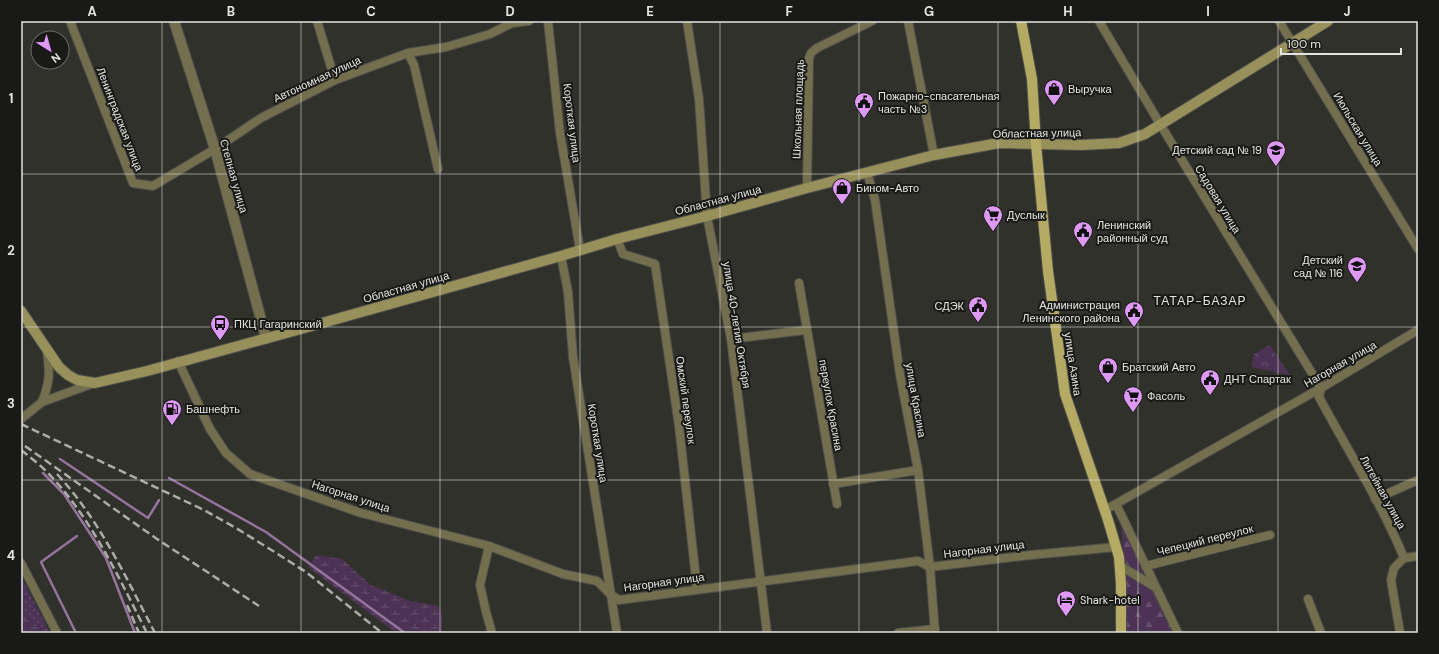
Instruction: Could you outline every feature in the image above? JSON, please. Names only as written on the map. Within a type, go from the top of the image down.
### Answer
[{"type":"main road","name":"улица Азина","points":[[1021,21],[1032,79],[1036,144],[1048,271],[1065,394],[1105,510],[1116,547],[1121,584],[1121,633]]},
{"type":"main road","name":"Областная улица","points":[[95,383],[146,371],[266,338],[561,256],[617,238],[707,216],[934,155],[999,144],[1119,143],[1145,134],[1328,21]]},
{"type":"main road","points":[[21,311],[59,367],[68,375],[77,380],[95,383]]},
{"type":"street","name":"Ленинградская улица","points":[[70,21],[133,183],[153,186],[215,149]]},
{"type":"street","name":"Степная улица","points":[[174,21],[215,149],[266,338]]},
{"type":"street","points":[[317,21],[335,80]]},
{"type":"street","name":"Автономная улица","points":[[215,149],[261,118],[335,80],[408,53],[446,47],[490,34],[512,23],[529,21]]},
{"type":"street","name":"Короткая улица","points":[[548,21],[560,133],[580,250]]},
{"type":"street","name":"улица 40-летия Октября","points":[[687,21],[699,99],[707,216],[731,339],[767,633]]},
{"type":"street","name":"Школьная площадь","points":[[807,188],[809,58],[817,48],[872,21]]},
{"type":"street","points":[[908,21],[934,155]]},
{"type":"street","name":"Садовая улица","points":[[1099,21],[1321,388]]},
{"type":"street","name":"Июльская улица","points":[[1279,21],[1418,249]]},
{"type":"street","points":[[408,53],[414,65],[438,169]]},
{"type":"street","name":"улица Красина","points":[[867,172],[875,200],[900,375],[918,470],[930,567],[935,631]]},
{"type":"street","name":"Омский переулок","points":[[617,238],[623,254],[655,264],[679,426],[697,588]]},
{"type":"street","name":"Короткая улица","points":[[561,256],[568,292],[569,320],[574,364],[617,633]]},
{"type":"street","name":"переулок Красина","points":[[799,283],[837,504]]},
{"type":"street","points":[[731,339],[806,330]]},
{"type":"street","name":"Нагорная улица","points":[[1105,510],[1321,388],[1418,330]]},
{"type":"street","points":[[42,402],[49,382],[50,371],[47,351]]},
{"type":"street","name":"Нагорная улица","points":[[178,361],[210,429],[226,453],[250,474],[361,513],[489,546],[564,574],[597,581],[610,594],[619,600],[697,588],[918,561],[930,567],[1116,547]]},
{"type":"street","points":[[21,419],[42,402],[95,383]]},
{"type":"street","name":"Литейная улица","points":[[1321,388],[1319,397],[1375,499],[1404,558]]},
{"type":"street","points":[[834,484],[918,470]]},
{"type":"street","points":[[1375,499],[1418,480]]},
{"type":"street","points":[[1116,504],[1178,633]]},
{"type":"street","name":"Чепецкий переулок","points":[[1146,566],[1270,535]]},
{"type":"street","points":[[489,546],[480,585],[492,633]]},
{"type":"street","points":[[1400,633],[1391,580],[1394,568],[1404,558],[1418,556]]},
{"type":"street","points":[[21,563],[57,633]]},
{"type":"street","points":[[1119,565],[1156,587]]},
{"type":"street","points":[[1308,599],[1321,633]]},
{"type":"street","points":[[898,633],[935,631]]},
{"type":"green space","points":[[1270,345],[1290,375],[1251,367],[1254,354]]},
{"type":"green space","points":[[1121,520],[1177,633],[1127,633]]},
{"type":"green space","points":[[316,555],[342,559],[371,585],[410,601],[438,606],[442,615],[442,633],[396,633],[308,567]]},
{"type":"green space","points":[[21,576],[50,633],[43,633],[21,607]]},
{"type":"green space","points":[[22,607],[43,633],[21,633]]},
{"type":"waterway","points":[[60,459],[148,518],[159,500]]},
{"type":"waterway","points":[[43,473],[64,494],[106,558],[135,633]]},
{"type":"waterway","points":[[169,478],[266,532],[405,633]]},
{"type":"waterway","points":[[76,633],[41,562],[77,536]]},
{"type":"railway","points":[[21,424],[204,510],[236,528],[306,572],[382,633]]},
{"type":"railway","points":[[25,446],[157,539],[259,606]]},
{"type":"railway","points":[[21,450],[47,472],[63,489],[77,508],[102,548],[146,631]]},
{"type":"railway","points":[[57,474],[99,530],[123,571],[155,633]]},
{"type":"railway","points":[[127,605],[139,633]]},
{"type":"place","name":"Выручка","points":[[1054,106]]},
{"type":"place","name":"Пожарно-спасательная часть №3","points":[[864,119]]},
{"type":"place","name":"Детский сад № 19","points":[[1276,167]]},
{"type":"place","name":"Бином-Авто","points":[[842,205]]},
{"type":"place","name":"Дуслык","points":[[993,232]]},
{"type":"place","name":"Ленинский районный суд","points":[[1083,248]]},
{"type":"place","name":"Детский сад № 116","points":[[1357,283]]},
{"type":"place","name":"СДЭК","points":[[978,323]]},
{"type":"place","name":"Администрация Ленинского района","points":[[1134,328]]},
{"type":"place","name":"ПКЦ Гагаринский","points":[[220,341]]},
{"type":"place","name":"Братский Авто","points":[[1108,384]]},
{"type":"place","name":"ДНТ Спартак","points":[[1210,396]]},
{"type":"place","name":"Фасоль","points":[[1133,413]]},
{"type":"place","name":"Башнефть","points":[[172,426]]},
{"type":"place","name":"Shark-hotel","points":[[1066,617]]},
{"type":"district","name":"ТАТАР-БАЗАР","points":[[1200,301]]}]
